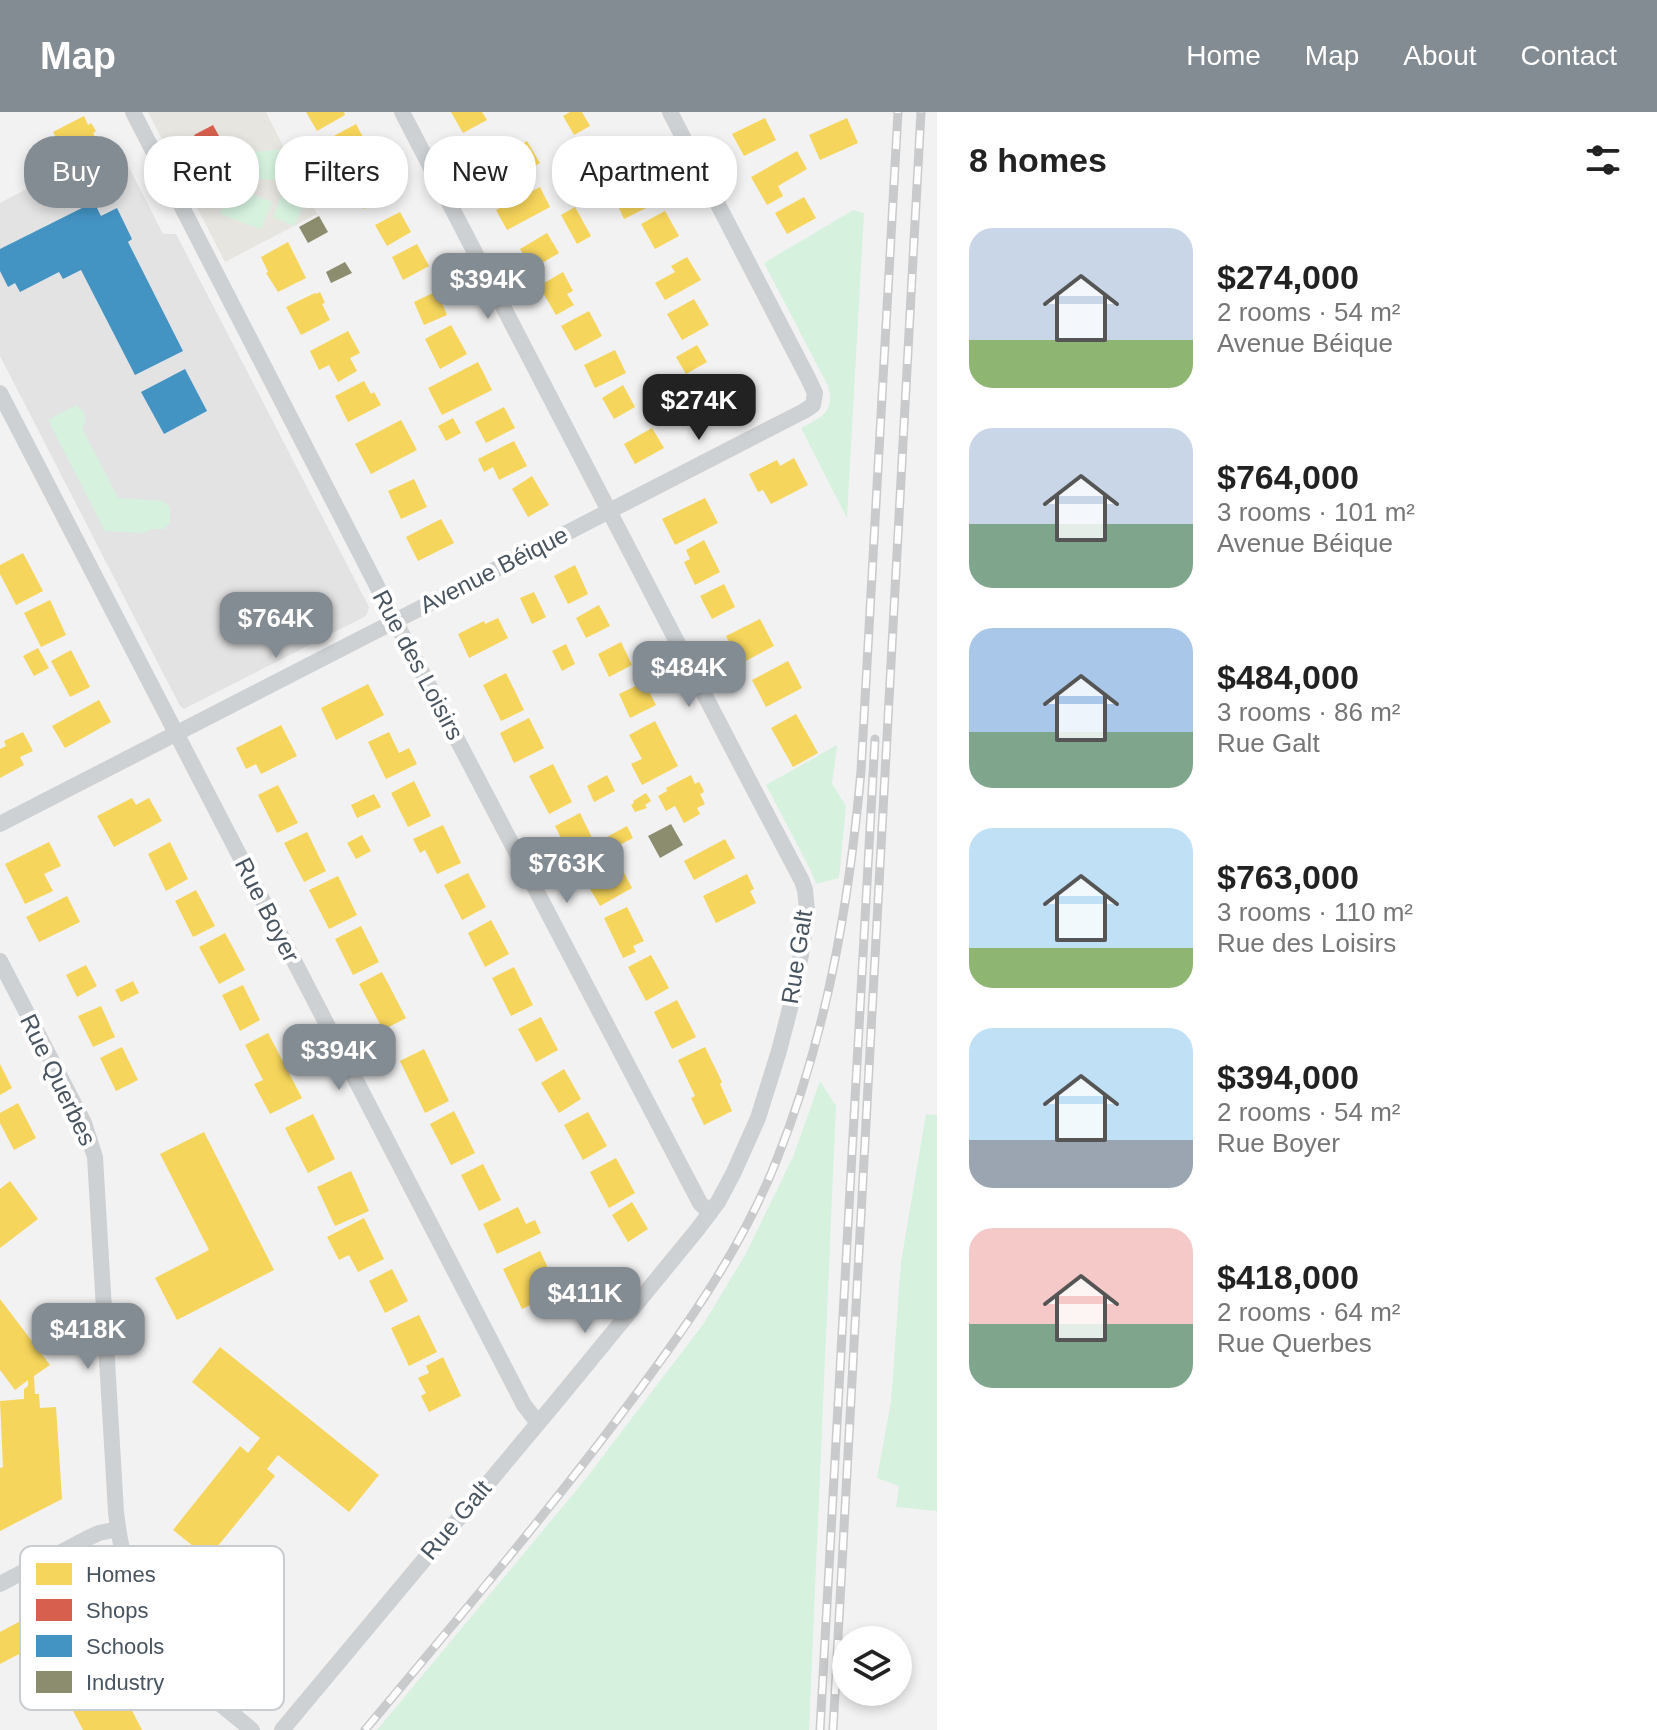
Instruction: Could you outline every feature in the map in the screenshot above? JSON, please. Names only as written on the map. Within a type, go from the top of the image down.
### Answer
[{"type":"street","name":"Rue des Loisirs","points":[[133,112],[700,1203],[710,1213]]},
{"type":"street","name":"Rue Galt","points":[[282,1730],[710,1213],[733,1174],[767,1093],[797,981],[805,923],[805,890],[794,864],[402,112]]},
{"type":"street","name":"Avenue Béique","points":[[0,824],[813,405],[815,393],[808,378],[670,112]]},
{"type":"street","name":"Rue Boyer","points":[[0,393],[517,1391],[538,1423]]},
{"type":"street","name":"Rue Querbes","points":[[0,961],[84,1123],[95,1157],[120,1546]]},
{"type":"street","points":[[73,1546],[99,1533],[118,1529]]},
{"type":"street","points":[[0,1584],[20,1574]]},
{"type":"street","name":"Rue Querbes","points":[[228,1710],[252,1730]]},
{"type":"shaded area","points":[[148,112],[266,112],[278,136],[275,136],[275,208],[314,208],[317,214],[225,262],[197,208],[259,208],[259,136],[160,136]]},
{"type":"shaded area","points":[[128,165],[144,197],[144,208],[150,208],[163,234],[176,234],[369,607],[364,617],[184,709],[180,706],[0,356],[0,203],[24,190],[24,208],[128,208]]},
{"type":"green space","points":[[275,150],[275,180],[259,179],[259,151]]},
{"type":"green space","points":[[259,197],[272,202],[261,229],[220,214],[222,208],[259,208]]},
{"type":"green space","points":[[277,208],[302,208],[294,226],[273,217]]},
{"type":"green space","points":[[853,210],[864,213],[847,518],[801,428],[825,413],[830,402],[828,386],[764,263]]},
{"type":"green space","points":[[76,405],[85,415],[82,428],[118,498],[163,501],[170,507],[170,522],[164,529],[150,529],[144,533],[105,531],[48,420]]},
{"type":"green space","points":[[837,745],[832,784],[846,806],[839,878],[816,884],[766,785]]},
{"type":"green space","points":[[820,1081],[836,1106],[809,1730],[377,1730],[584,1481],[704,1323],[745,1255],[793,1157]]},
{"type":"green space","points":[[926,1114],[937,1115],[937,1511],[896,1507],[899,1486],[877,1478],[891,1401],[901,1262]]},
{"type":"building: Homes","points":[[306,112],[344,112],[345,115],[317,131]]},
{"type":"building: Homes","points":[[451,112],[482,112],[487,120],[463,133]]},
{"type":"building: Homes","points":[[570,112],[582,112],[590,126],[574,135],[563,116]]},
{"type":"building: Homes","points":[[84,116],[88,125],[91,123],[96,131],[95,136],[55,136],[53,132]]},
{"type":"building: Homes","points":[[765,118],[776,140],[744,156],[737,136],[732,134]]},
{"type":"building: Homes","points":[[847,118],[858,143],[820,160],[809,135]]},
{"type":"building: Homes","points":[[356,124],[362,136],[334,136]]},
{"type":"building: Homes","points":[[797,151],[807,169],[778,186],[783,196],[767,205],[751,177]]},
{"type":"building: Homes","points":[[540,187],[550,207],[507,230],[496,210],[536,208],[536,189]]},
{"type":"building: Homes","points":[[804,197],[816,218],[787,234],[775,213]]},
{"type":"building: Homes","points":[[576,208],[591,236],[577,244],[561,215]]},
{"type":"building: Homes","points":[[619,208],[646,208],[624,219]]},
{"type":"building: Homes","points":[[665,211],[679,236],[655,249],[641,224]]},
{"type":"building: Homes","points":[[400,212],[411,232],[387,246],[375,225]]},
{"type":"building: Homes","points":[[547,233],[559,253],[532,269],[520,249]]},
{"type":"building: Homes","points":[[288,242],[306,278],[278,292],[266,273],[261,257]]},
{"type":"building: Homes","points":[[417,244],[429,266],[403,280],[392,257]]},
{"type":"building: Homes","points":[[687,257],[701,280],[665,300],[655,283],[675,272],[671,266]]},
{"type":"building: Homes","points":[[563,272],[573,291],[567,294],[574,305],[556,315],[539,286]]},
{"type":"building: Homes","points":[[437,291],[447,315],[424,325],[414,302]]},
{"type":"building: Homes","points":[[320,292],[330,320],[301,335],[286,307]]},
{"type":"building: Homes","points":[[694,299],[709,325],[682,340],[667,314]]},
{"type":"building: Homes","points":[[589,311],[602,336],[575,351],[561,326]]},
{"type":"building: Homes","points":[[451,325],[467,354],[440,369],[425,339]]},
{"type":"building: Homes","points":[[348,331],[360,353],[350,358],[357,371],[338,382],[329,365],[319,370],[310,351]]},
{"type":"building: Homes","points":[[697,345],[707,362],[686,374],[676,357]]},
{"type":"building: Homes","points":[[615,350],[626,373],[595,388],[584,365]]},
{"type":"building: Homes","points":[[478,362],[492,390],[442,415],[428,388]]},
{"type":"building: Homes","points":[[713,379],[728,406],[705,420],[689,392]]},
{"type":"building: Homes","points":[[364,381],[381,405],[348,422],[335,396]]},
{"type":"building: Homes","points":[[623,385],[635,407],[614,419],[602,398]]},
{"type":"building: Homes","points":[[504,407],[515,428],[486,443],[475,422]]},
{"type":"building: Homes","points":[[453,418],[461,433],[446,441],[438,426]]},
{"type":"building: Homes","points":[[401,420],[417,450],[371,474],[355,444]]},
{"type":"building: Homes","points":[[652,428],[664,448],[635,464],[624,444]]},
{"type":"building: Homes","points":[[514,441],[527,466],[499,480],[493,467],[484,472],[478,459]]},
{"type":"building: Homes","points":[[794,458],[808,485],[771,504],[763,490],[758,492],[749,474],[777,460],[780,466]]},
{"type":"building: Homes","points":[[532,476],[549,505],[528,517],[512,489]]},
{"type":"building: Homes","points":[[414,479],[427,507],[401,519],[388,491]]},
{"type":"building: Homes","points":[[705,498],[718,523],[675,545],[662,519]]},
{"type":"building: Homes","points":[[441,519],[454,543],[418,561],[406,537]]},
{"type":"building: Homes","points":[[704,540],[720,572],[695,585],[684,562],[690,559],[686,550]]},
{"type":"building: Homes","points":[[23,553],[43,591],[16,605],[0,574],[0,565]]},
{"type":"building: Homes","points":[[575,565],[588,594],[568,604],[554,576]]},
{"type":"building: Homes","points":[[724,584],[735,607],[712,619],[700,596]]},
{"type":"building: Homes","points":[[534,592],[546,617],[532,624],[520,598]]},
{"type":"building: Homes","points":[[50,600],[66,635],[41,647],[24,613]]},
{"type":"building: Homes","points":[[599,605],[610,626],[586,638],[576,618]]},
{"type":"building: Homes","points":[[498,618],[508,638],[469,658],[458,634],[484,621],[485,624]]},
{"type":"building: Homes","points":[[760,619],[774,646],[740,664],[726,636]]},
{"type":"building: Homes","points":[[621,642],[632,665],[609,677],[598,654]]},
{"type":"building: Homes","points":[[566,644],[575,664],[562,671],[552,651]]},
{"type":"building: Homes","points":[[38,648],[49,668],[34,676],[23,656]]},
{"type":"building: Homes","points":[[71,650],[90,687],[70,697],[51,661]]},
{"type":"building: Homes","points":[[788,661],[802,688],[766,707],[752,680]]},
{"type":"building: Homes","points":[[506,673],[524,710],[501,721],[483,685]]},
{"type":"building: Homes","points":[[644,682],[656,705],[630,718],[619,694]]},
{"type":"building: Homes","points":[[368,684],[384,715],[336,740],[321,708]]},
{"type":"building: Homes","points":[[99,700],[111,722],[65,748],[52,726]]},
{"type":"building: Homes","points":[[796,714],[818,753],[793,767],[771,728]]},
{"type":"building: Homes","points":[[529,718],[544,748],[514,763],[500,733]]},
{"type":"building: Homes","points":[[655,721],[678,766],[642,785],[631,764],[642,759],[629,735]]},
{"type":"building: Homes","points":[[281,725],[297,756],[261,774],[256,764],[246,769],[236,748]]},
{"type":"building: Homes","points":[[23,732],[33,751],[20,757],[24,765],[0,778],[0,749],[6,746],[4,741]]},
{"type":"building: Homes","points":[[389,732],[399,753],[409,748],[417,764],[386,779],[368,742]]},
{"type":"building: Homes","points":[[553,764],[572,802],[549,814],[529,776]]},
{"type":"building: Homes","points":[[607,775],[615,791],[594,802],[587,786]]},
{"type":"building: Homes","points":[[691,775],[695,784],[699,782],[703,789],[704,792],[700,794],[705,804],[697,808],[700,814],[684,823],[675,806],[666,811],[658,796],[667,791],[666,788]]},
{"type":"building: Homes","points":[[414,781],[431,816],[408,827],[391,793]]},
{"type":"building: Homes","points":[[278,785],[298,823],[277,833],[258,795]]},
{"type":"building: Homes","points":[[646,793],[651,801],[645,805],[647,808],[635,812],[631,805],[633,801]]},
{"type":"building: Homes","points":[[374,794],[381,807],[357,818],[351,805]]},
{"type":"building: Homes","points":[[132,798],[136,805],[149,798],[162,821],[114,847],[97,816]]},
{"type":"building: Homes","points":[[580,813],[596,846],[571,858],[555,826]]},
{"type":"building: Homes","points":[[443,825],[461,863],[437,874],[425,850],[420,853],[413,839]]},
{"type":"building: Homes","points":[[627,826],[633,838],[612,849],[607,837]]},
{"type":"building: Homes","points":[[307,832],[326,871],[304,882],[284,843]]},
{"type":"building: Homes","points":[[362,835],[371,851],[356,859],[347,843]]},
{"type":"building: Homes","points":[[725,839],[735,858],[694,880],[684,861]]},
{"type":"building: Homes","points":[[49,842],[61,866],[44,874],[53,891],[25,904],[5,864]]},
{"type":"building: Homes","points":[[170,842],[188,879],[166,891],[148,854]]},
{"type":"building: Homes","points":[[600,861],[609,879],[623,871],[632,888],[600,906],[580,872]]},
{"type":"building: Homes","points":[[468,873],[486,907],[462,920],[444,885]]},
{"type":"building: Homes","points":[[747,874],[756,903],[716,923],[703,896]]},
{"type":"building: Homes","points":[[338,876],[357,915],[329,929],[309,890]]},
{"type":"building: Homes","points":[[196,890],[215,926],[193,937],[175,901]]},
{"type":"building: Homes","points":[[67,896],[80,922],[39,942],[26,917]]},
{"type":"building: Homes","points":[[627,907],[644,941],[633,946],[636,952],[623,958],[604,918]]},
{"type":"building: Homes","points":[[491,920],[509,954],[485,967],[468,933]]},
{"type":"building: Homes","points":[[361,926],[379,962],[353,975],[335,939]]},
{"type":"building: Homes","points":[[225,933],[245,970],[219,984],[199,947]]},
{"type":"building: Homes","points":[[651,955],[669,988],[646,1001],[628,967]]},
{"type":"building: Homes","points":[[86,965],[97,986],[77,997],[66,975]]},
{"type":"building: Homes","points":[[514,967],[533,1005],[511,1016],[492,978]]},
{"type":"building: Homes","points":[[382,972],[406,1018],[383,1030],[359,984]]},
{"type":"building: Homes","points":[[133,981],[139,993],[121,1002],[115,990]]},
{"type":"building: Homes","points":[[243,985],[260,1020],[240,1031],[222,995]]},
{"type":"building: Homes","points":[[677,1000],[696,1037],[672,1049],[654,1012]]},
{"type":"building: Homes","points":[[101,1006],[115,1037],[93,1047],[78,1016]]},
{"type":"building: Homes","points":[[541,1017],[558,1050],[536,1062],[518,1029]]},
{"type":"building: Homes","points":[[268,1033],[302,1098],[270,1114],[254,1084],[263,1080],[245,1045]]},
{"type":"building: Homes","points":[[122,1047],[138,1080],[116,1091],[100,1058]]},
{"type":"building: Homes","points":[[705,1047],[732,1111],[704,1125],[691,1098],[695,1096],[678,1060]]},
{"type":"building: Homes","points":[[424,1049],[449,1101],[425,1113],[400,1061]]},
{"type":"building: Homes","points":[[0,1064],[12,1088],[0,1095]]},
{"type":"building: Homes","points":[[564,1069],[581,1099],[559,1113],[541,1083]]},
{"type":"building: Homes","points":[[18,1103],[36,1138],[14,1150],[0,1123],[0,1113]]},
{"type":"building: Homes","points":[[454,1111],[475,1153],[451,1165],[430,1124]]},
{"type":"building: Homes","points":[[588,1112],[607,1146],[583,1160],[564,1125]]},
{"type":"building: Homes","points":[[313,1114],[335,1159],[308,1173],[285,1128]]},
{"type":"building: Homes","points":[[204,1132],[274,1270],[177,1320],[155,1278],[209,1250],[160,1154]]},
{"type":"building: Homes","points":[[616,1158],[635,1193],[609,1208],[590,1172]]},
{"type":"building: Homes","points":[[483,1164],[501,1200],[479,1211],[461,1175]]},
{"type":"building: Homes","points":[[351,1171],[369,1211],[335,1226],[317,1187]]},
{"type":"building: Homes","points":[[10,1181],[38,1219],[0,1248],[0,1189]]},
{"type":"building: Homes","points":[[632,1202],[648,1229],[628,1242],[612,1215]]},
{"type":"building: Homes","points":[[518,1207],[526,1224],[535,1220],[541,1233],[497,1254],[483,1224]]},
{"type":"building: Homes","points":[[364,1218],[384,1259],[358,1272],[349,1255],[339,1260],[327,1237]]},
{"type":"building: Homes","points":[[540,1251],[550,1272],[539,1278],[548,1297],[522,1309],[503,1269]]},
{"type":"building: Homes","points":[[392,1269],[408,1301],[385,1313],[369,1281]]},
{"type":"building: Homes","points":[[0,1299],[50,1365],[34,1376],[35,1394],[39,1394],[40,1408],[56,1407],[62,1499],[0,1531],[0,1468],[3,1467],[0,1401],[24,1399],[28,1380],[15,1390],[0,1370]]},
{"type":"building: Homes","points":[[419,1315],[437,1352],[409,1366],[391,1328]]},
{"type":"building: Homes","points":[[220,1347],[379,1475],[349,1512],[278,1455],[267,1469],[275,1476],[218,1546],[193,1546],[173,1530],[240,1446],[248,1453],[260,1438],[192,1382]]},
{"type":"building: Homes","points":[[443,1357],[461,1396],[429,1412],[421,1396],[426,1393],[418,1378],[429,1373],[426,1366]]},
{"type":"building: Homes","points":[[20,1621],[20,1653],[0,1664],[0,1632]]},
{"type":"building: Homes","points":[[73,1710],[132,1710],[142,1730],[83,1730]]},
{"type":"building: Shops","points":[[213,125],[219,136],[195,136]]},
{"type":"building: Schools","points":[[82,208],[97,208],[101,216],[117,208],[132,239],[128,242],[183,351],[135,375],[81,270],[63,279],[59,272],[20,292],[15,283],[8,287],[0,271],[0,249]]},
{"type":"building: Schools","points":[[185,369],[207,411],[164,434],[141,392]]},
{"type":"building: Industry","points":[[319,216],[328,232],[308,243],[299,227]]},
{"type":"building: Industry","points":[[345,262],[352,273],[331,283],[326,272]]},
{"type":"building: Industry","points":[[671,824],[683,845],[660,858],[648,836]]},
{"type":"railway","points":[[365,1730],[555,1500],[684,1328],[726,1262],[762,1194],[810,1064],[842,919],[861,771],[898,112]]},
{"type":"railway","points":[[833,1730],[921,112]]},
{"type":"railway","points":[[820,1730],[875,739]]}]
